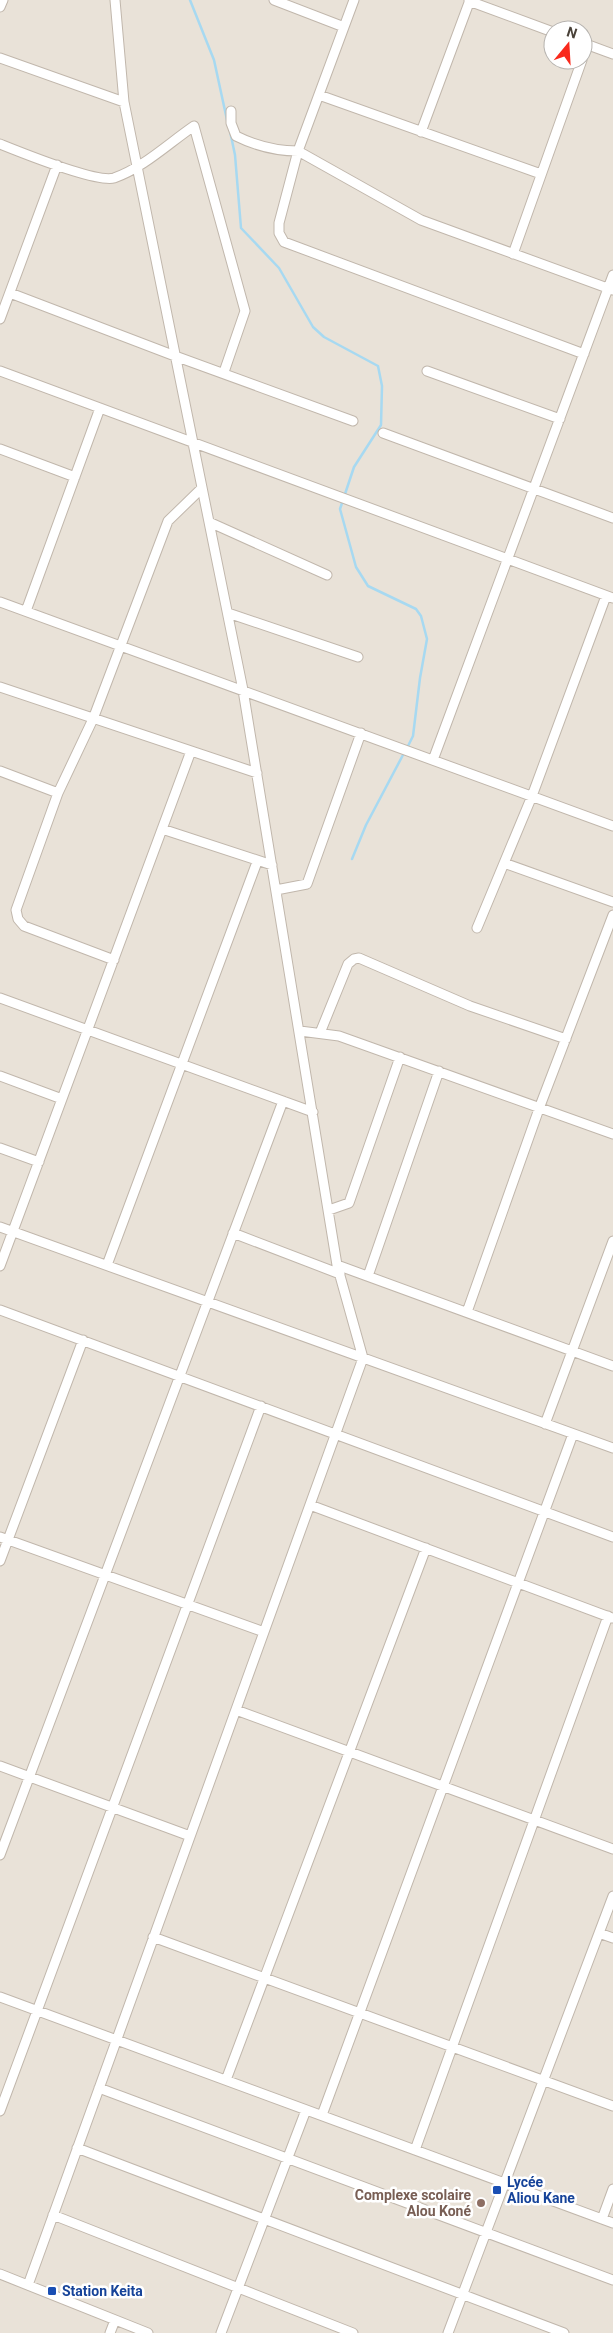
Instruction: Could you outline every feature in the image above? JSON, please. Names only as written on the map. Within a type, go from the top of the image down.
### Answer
[{"type":"street","points":[[0,7],[3,0]]},
{"type":"street","points":[[28,2285],[363,1358],[339,1269],[243,690],[124,102],[115,0]]},
{"type":"street","points":[[274,0],[344,27]]},
{"type":"street","points":[[354,0],[298,151],[279,223],[280,233],[284,242],[584,354]]},
{"type":"street","points":[[421,132],[470,1],[543,28]]},
{"type":"street","points":[[593,47],[613,54]]},
{"type":"street","points":[[0,58],[124,102]]},
{"type":"street","points":[[513,254],[578,70]]},
{"type":"street","points":[[319,95],[541,174]]},
{"type":"street","points":[[232,111],[231,123],[236,136],[256,146],[280,151],[298,151],[421,220],[611,289]]},
{"type":"street","points":[[0,144],[57,165],[105,178],[112,178],[137,166],[194,126],[245,311],[224,372]]},
{"type":"street","points":[[0,319],[57,165]]},
{"type":"street","points":[[433,760],[584,354],[611,289],[613,275]]},
{"type":"street","points":[[10,293],[175,356],[224,372],[354,421]]},
{"type":"street","points":[[0,371],[609,597],[532,796],[476,928]]},
{"type":"street","points":[[427,371],[560,419]]},
{"type":"street","points":[[26,612],[100,408]]},
{"type":"street","points":[[383,433],[613,518]]},
{"type":"street","points":[[0,449],[75,477]]},
{"type":"street","points":[[114,960],[24,926],[16,915],[16,910],[58,793],[93,719],[168,520],[202,488]]},
{"type":"street","points":[[209,522],[327,575]]},
{"type":"street","points":[[0,602],[613,826]]},
{"type":"street","points":[[228,613],[358,657]]},
{"type":"street","points":[[0,687],[257,773]]},
{"type":"street","points":[[276,890],[307,884],[361,733]]},
{"type":"street","points":[[0,1266],[191,751]]},
{"type":"street","points":[[0,771],[58,793]]},
{"type":"street","points":[[162,829],[257,862],[272,865]]},
{"type":"street","points":[[107,1265],[180,1064],[257,862]]},
{"type":"street","points":[[504,864],[613,902]]},
{"type":"street","points":[[467,1312],[540,1106],[613,915]]},
{"type":"street","points":[[320,1033],[348,964],[359,958],[470,1006],[566,1038]]},
{"type":"street","points":[[0,998],[313,1112]]},
{"type":"street","points":[[300,1031],[339,1036],[540,1106],[613,1134]]},
{"type":"street","points":[[329,1210],[349,1203],[400,1057]]},
{"type":"street","points":[[368,1276],[439,1071]]},
{"type":"street","points":[[0,1076],[62,1099]]},
{"type":"street","points":[[0,1855],[283,1101]]},
{"type":"street","points":[[0,1148],[38,1162]]},
{"type":"street","points":[[0,1227],[613,1448]]},
{"type":"street","points":[[233,1233],[339,1269],[368,1276],[613,1366]]},
{"type":"street","points":[[546,1424],[613,1241]]},
{"type":"street","points":[[0,1310],[613,1537]]},
{"type":"street","points":[[0,1561],[4,1538],[82,1340]]},
{"type":"street","points":[[0,2111],[261,1406]]},
{"type":"street","points":[[322,2116],[573,1434]]},
{"type":"street","points":[[310,1505],[610,1617],[534,1820],[415,2150]]},
{"type":"street","points":[[4,1538],[264,1632]]},
{"type":"street","points":[[226,2080],[426,1548]]},
{"type":"street","points":[[236,1710],[613,1849]]},
{"type":"street","points":[[0,1766],[190,1836]]},
{"type":"street","points":[[448,2333],[613,1896]]},
{"type":"street","points":[[599,1933],[613,1938]]},
{"type":"street","points":[[154,1937],[613,2106]]},
{"type":"street","points":[[0,1997],[613,2223]]},
{"type":"street","points":[[99,2088],[613,2280]]},
{"type":"street","points":[[221,2333],[306,2110]]},
{"type":"street","points":[[77,2148],[564,2333]]},
{"type":"street","points":[[602,2219],[613,2189]]},
{"type":"street","points":[[53,2216],[353,2333]]},
{"type":"street","points":[[0,2274],[148,2333]]},
{"type":"street","points":[[110,2333],[115,2320]]},
{"type":"shaded area","points":[[0,0],[613,0],[613,2333],[0,2333]]},
{"type":"waterway","points":[[190,0],[214,60],[227,120]]},
{"type":"waterway","points":[[230,131],[235,155],[241,228],[279,268],[313,327],[324,337],[378,366],[382,386],[381,425],[354,467],[340,509],[356,567],[368,586],[416,609],[421,616],[427,639],[413,736],[407,748]]},
{"type":"waterway","points":[[352,859],[366,825],[404,753]]},
{"type":"place","name":"Lycée Aliou Kane","points":[[497,2190]]},
{"type":"place","name":"Complexe scolaire Alou Koné","points":[[481,2203]]},
{"type":"place","name":"Station Keita","points":[[52,2291]]}]
